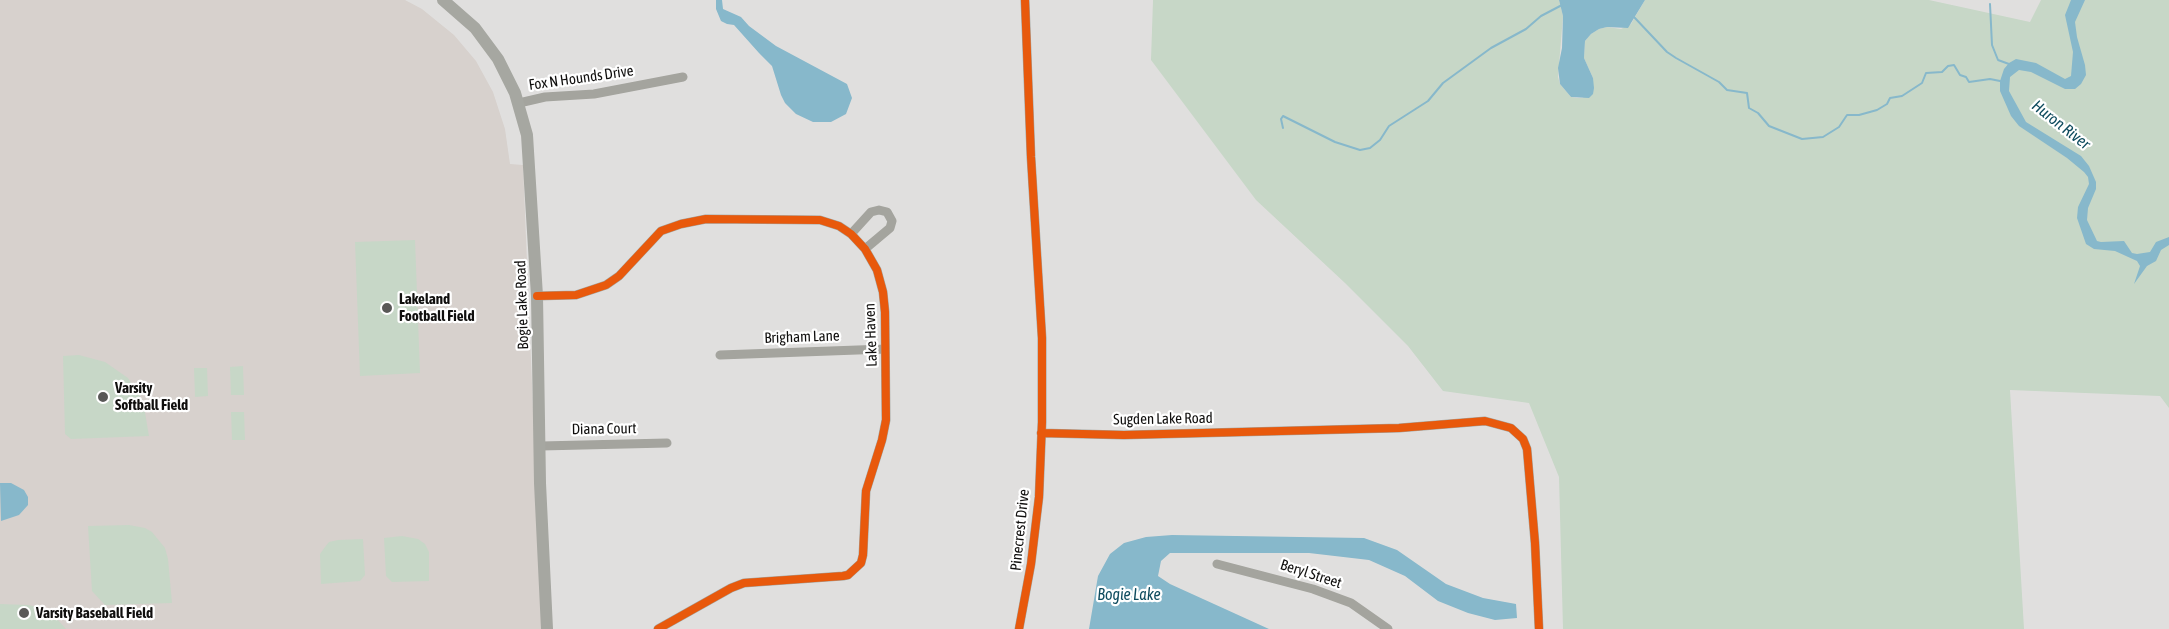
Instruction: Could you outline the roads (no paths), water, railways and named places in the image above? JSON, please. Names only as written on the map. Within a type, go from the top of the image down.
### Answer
[{"type":"main road","name":"Bogie Lake Road","points":[[449,2],[489,45],[504,70],[519,103],[527,135],[537,296],[540,483],[547,629]]},
{"type":"street","points":[[1025,0],[1031,157],[1042,338],[1041,433]]},
{"type":"street","name":"Fox N Hounds Drive","points":[[519,103],[545,97],[594,94],[683,77]]},
{"type":"street","points":[[851,234],[871,212],[879,210],[886,212],[892,221],[890,228],[864,249]]},
{"type":"street","name":"Lake Haven","points":[[537,296],[576,295],[606,285],[618,276],[661,231],[681,224],[716,219],[820,220],[839,226],[851,234],[864,249],[877,270],[883,292],[885,432],[866,491],[863,555],[858,567],[843,576],[744,583],[657,629]]},
{"type":"street","name":"Brigham Lane","points":[[720,355],[885,349]]},
{"type":"street","name":"Sugden Lake Road","points":[[1041,433],[1124,435],[1331,430],[1399,428],[1485,421],[1511,428],[1523,440],[1527,449],[1539,629]]},
{"type":"street","name":"Pinecrest Drive","points":[[1019,629],[1031,564],[1039,497],[1041,433]]},
{"type":"street","name":"Diana Court","points":[[541,446],[667,443]]},
{"type":"street","name":"Beryl Street","points":[[1217,564],[1276,579],[1352,603],[1388,629]]},
{"type":"water","points":[[716,0],[722,0],[723,9],[741,17],[749,26],[776,46],[847,84],[852,98],[846,114],[831,122],[813,122],[796,114],[785,103],[781,95],[772,66],[734,25],[721,21],[716,9]]},
{"type":"water","points":[[1559,0],[1645,0],[1628,28],[1599,29],[1585,41],[1584,58],[1593,78],[1594,88],[1589,98],[1571,97],[1560,84],[1558,68],[1562,48],[1563,16]]},
{"type":"water","points":[[2071,0],[2085,0],[2075,22],[2086,75],[2081,84],[2075,89],[2065,89],[2031,72],[2019,70],[2010,77],[2009,91],[2026,122],[2081,156],[2089,166],[2096,182],[2096,189],[2088,208],[2087,220],[2097,241],[2124,241],[2132,253],[2137,254],[2150,252],[2156,242],[2169,237],[2169,245],[2161,250],[2156,261],[2147,266],[2134,284],[2140,266],[2137,261],[2115,251],[2094,249],[2086,244],[2077,218],[2078,207],[2089,184],[2088,177],[2067,158],[2019,126],[2011,116],[2000,91],[2004,69],[2016,59],[2036,63],[2065,79],[2071,76],[2073,52],[2065,15]]},
{"type":"water","points":[[0,483],[11,483],[24,490],[28,497],[28,505],[19,515],[1,521]]},
{"type":"water","name":"Bogie Lake","points":[[1172,535],[1364,538],[1397,550],[1446,584],[1483,598],[1516,604],[1517,618],[1495,620],[1468,613],[1438,601],[1405,576],[1369,560],[1309,553],[1170,553],[1161,561],[1158,576],[1170,584],[1269,629],[1089,629],[1098,576],[1110,554],[1124,543],[1146,537]]},
{"type":"waterway","points":[[1990,4],[1992,45],[1998,60],[2009,64]]},
{"type":"waterway","points":[[1283,128],[1281,119],[1283,116],[1335,142],[1360,150],[1370,148],[1380,140],[1389,126],[1428,101],[1443,83],[1491,48],[1526,29],[1541,16],[1562,5]]},
{"type":"waterway","points":[[1634,17],[1667,52],[1719,82],[1727,90],[1747,93],[1749,108],[1758,113],[1769,126],[1802,139],[1823,137],[1839,127],[1847,115],[1859,115],[1877,110],[1887,104],[1890,98],[1902,96],[1922,83],[1926,73],[1942,72],[1948,66],[1954,65],[1960,75],[1966,77],[1969,82],[1990,79],[2000,81]]},
{"type":"place","name":"Lakeland Football Field","points":[[387,308]]},
{"type":"place","name":"Varsity Softball Field","points":[[103,397]]},
{"type":"place","name":"Varsity Baseball Field","points":[[24,613]]},
{"type":"water label","name":"Huron River","points":[[2061,125]]}]
